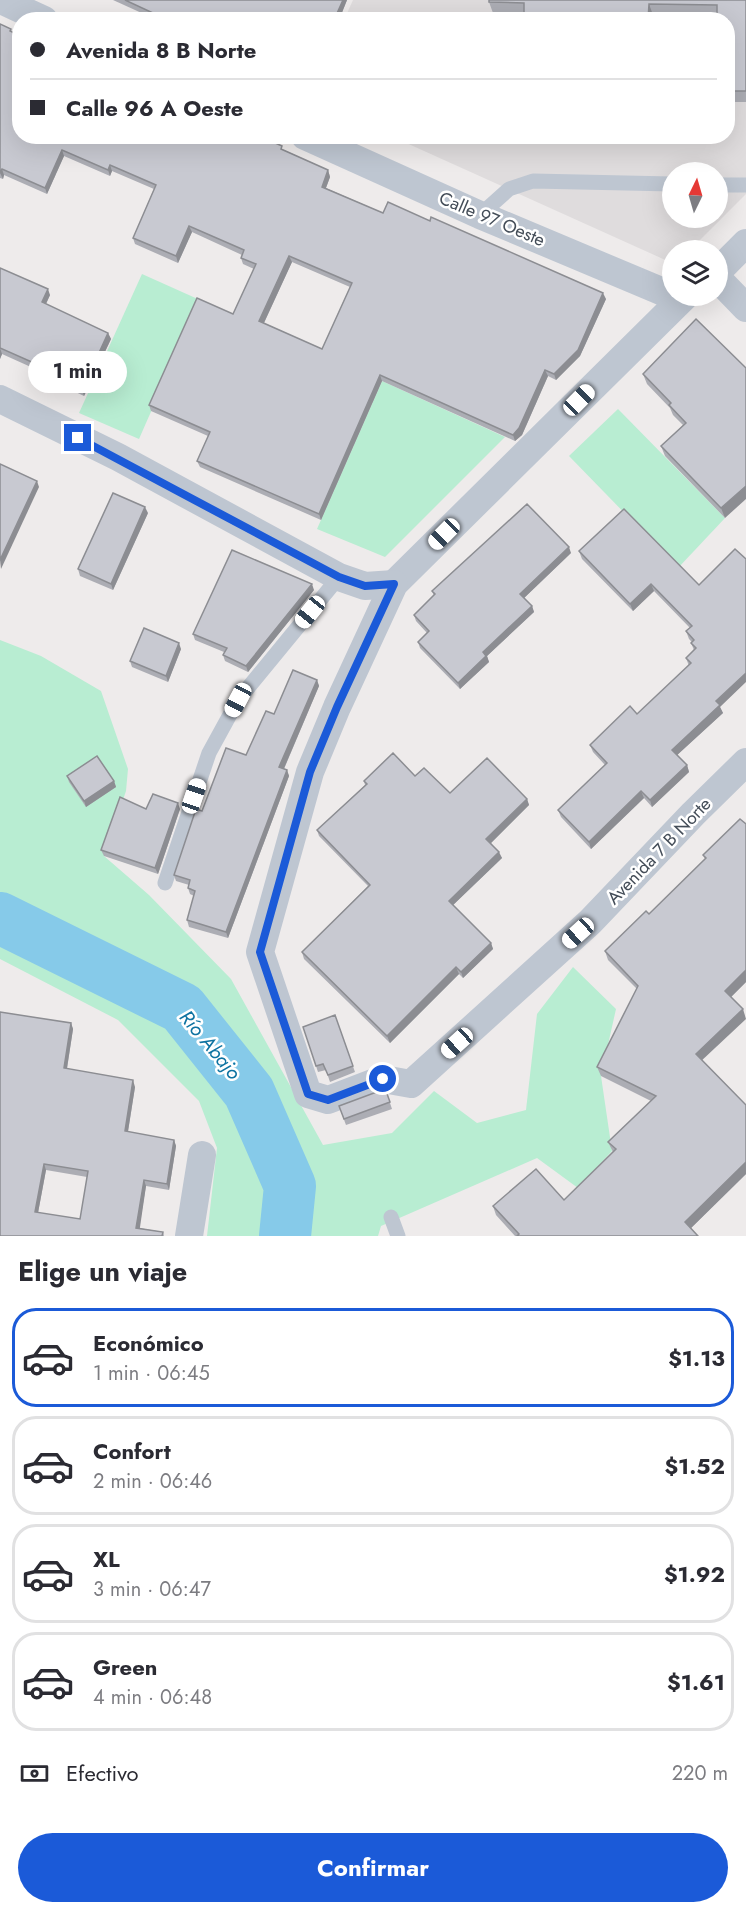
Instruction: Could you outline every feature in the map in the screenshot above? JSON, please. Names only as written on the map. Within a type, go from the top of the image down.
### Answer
[{"type":"street","points":[[1,0],[27,12]]},
{"type":"street","name":"Calle 97 Oeste","points":[[322,144],[480,215],[662,289]]},
{"type":"street","points":[[728,261],[746,243]]},
{"type":"street","points":[[728,289],[746,308]]},
{"type":"street","points":[[0,399],[118,457],[339,577],[365,586],[394,584],[674,306]]},
{"type":"street","name":"Avenida 7 B Norte","points":[[394,584],[337,707],[310,772],[260,952],[308,1094],[328,1100],[383,1079],[411,1084],[590,922],[746,762]]},
{"type":"street","points":[[189,1236],[202,1155]]},
{"type":"lane","points":[[480,215],[509,189],[533,181],[662,184]]},
{"type":"lane","points":[[728,185],[746,185]]},
{"type":"lane","points":[[165,883],[209,753],[238,700],[339,577]]},
{"type":"lane","points":[[391,1217],[398,1236]]},
{"type":"shaded area","points":[[353,0],[746,0],[746,194],[728,212],[728,162],[662,162],[662,228],[712,228],[700,240],[662,240],[662,258],[408,144],[735,144],[735,12],[348,12]]},
{"type":"green space","points":[[142,274],[200,300],[139,439],[79,413]]},
{"type":"green space","points":[[382,381],[505,437],[385,557],[317,529]]},
{"type":"green space","points":[[618,409],[725,518],[678,568],[569,456]]},
{"type":"green space","points":[[0,640],[41,656],[101,691],[128,769],[126,791],[104,856],[149,895],[231,979],[323,1145],[392,1133],[434,1091],[477,1123],[526,1110],[537,1014],[573,967],[616,1009],[601,1076],[612,1151],[578,1188],[537,1158],[381,1226],[378,1236],[207,1236],[217,1148],[199,1101],[118,1020],[0,959]]},
{"type":"building","points":[[125,0],[343,0],[338,12],[151,12]]},
{"type":"building","points":[[489,0],[746,0],[746,91],[735,91],[735,12],[717,12],[717,5],[649,4],[648,12],[524,12],[524,3],[489,2]]},
{"type":"building","points":[[0,24],[11,29],[12,32],[12,144],[278,144],[282,146],[281,149],[328,170],[322,187],[383,213],[388,202],[430,221],[431,217],[603,293],[578,350],[554,374],[545,370],[519,428],[513,435],[380,375],[319,514],[197,461],[210,432],[149,405],[197,298],[233,314],[256,264],[241,258],[244,250],[189,226],[176,256],[133,238],[156,185],[110,165],[108,170],[62,150],[45,188],[2,169],[0,173]],"holes":[[[289,256],[352,283],[322,349],[259,321]]]},
{"type":"building","points":[[0,268],[48,289],[42,302],[108,333],[82,390],[42,371],[43,367],[0,348]]},
{"type":"building","points":[[696,319],[746,368],[746,486],[721,508],[661,446],[686,423],[669,405],[671,403],[643,374]]},
{"type":"building","points":[[0,464],[37,481],[0,560]]},
{"type":"building","points":[[113,493],[145,507],[111,584],[78,569]]},
{"type":"building","points":[[527,504],[569,547],[520,594],[532,606],[483,652],[486,656],[458,683],[418,642],[429,631],[414,615],[435,594],[432,591]]},
{"type":"building","points":[[624,509],[699,585],[735,549],[746,559],[746,673],[716,701],[720,705],[672,750],[687,765],[650,800],[641,791],[589,842],[558,810],[607,763],[590,745],[630,706],[637,714],[691,663],[686,658],[696,648],[691,643],[694,640],[686,631],[692,626],[651,584],[630,604],[579,551]]},
{"type":"building","points":[[232,550],[312,584],[246,666],[223,655],[227,648],[193,634]]},
{"type":"building","points":[[144,628],[179,643],[166,676],[130,661]]},
{"type":"building","points":[[293,670],[317,680],[279,767],[287,770],[226,932],[187,920],[195,891],[188,888],[190,880],[174,875],[196,809],[202,811],[226,748],[246,755],[266,711],[274,714]]},
{"type":"building","points":[[393,753],[415,776],[424,768],[450,793],[487,758],[527,799],[486,839],[499,852],[449,901],[491,943],[461,972],[456,967],[387,1036],[302,952],[370,885],[317,830],[367,784],[364,781]]},
{"type":"building","points":[[97,756],[114,781],[84,801],[67,776]]},
{"type":"building","points":[[153,794],[178,803],[155,868],[101,850],[120,797],[146,809]]},
{"type":"building","points":[[740,819],[746,824],[746,970],[725,991],[743,1009],[696,1054],[746,1105],[746,1162],[685,1222],[698,1236],[517,1236],[519,1234],[493,1206],[536,1169],[564,1200],[616,1149],[608,1142],[656,1096],[597,1067],[638,986],[605,951],[646,911],[649,914],[706,858],[703,855]]},
{"type":"building","points":[[0,1012],[71,1023],[64,1068],[133,1080],[125,1131],[174,1140],[167,1184],[144,1180],[136,1228],[163,1232],[162,1236],[0,1236]],"holes":[[[44,1164],[88,1171],[80,1219],[35,1212]]]},
{"type":"building","points":[[335,1015],[353,1066],[328,1075],[323,1064],[316,1066],[303,1027]]},
{"type":"building","points":[[382,1090],[386,1091],[390,1102],[344,1119],[339,1106]]},
{"type":"waterway","name":"Río Abajo","points":[[0,918],[182,1008],[249,1092],[290,1186],[285,1236]]},
{"type":"route","points":[[78,438],[118,457],[339,577],[365,586],[394,584],[337,707],[310,772],[260,952],[308,1094],[328,1100],[383,1079]]}]
